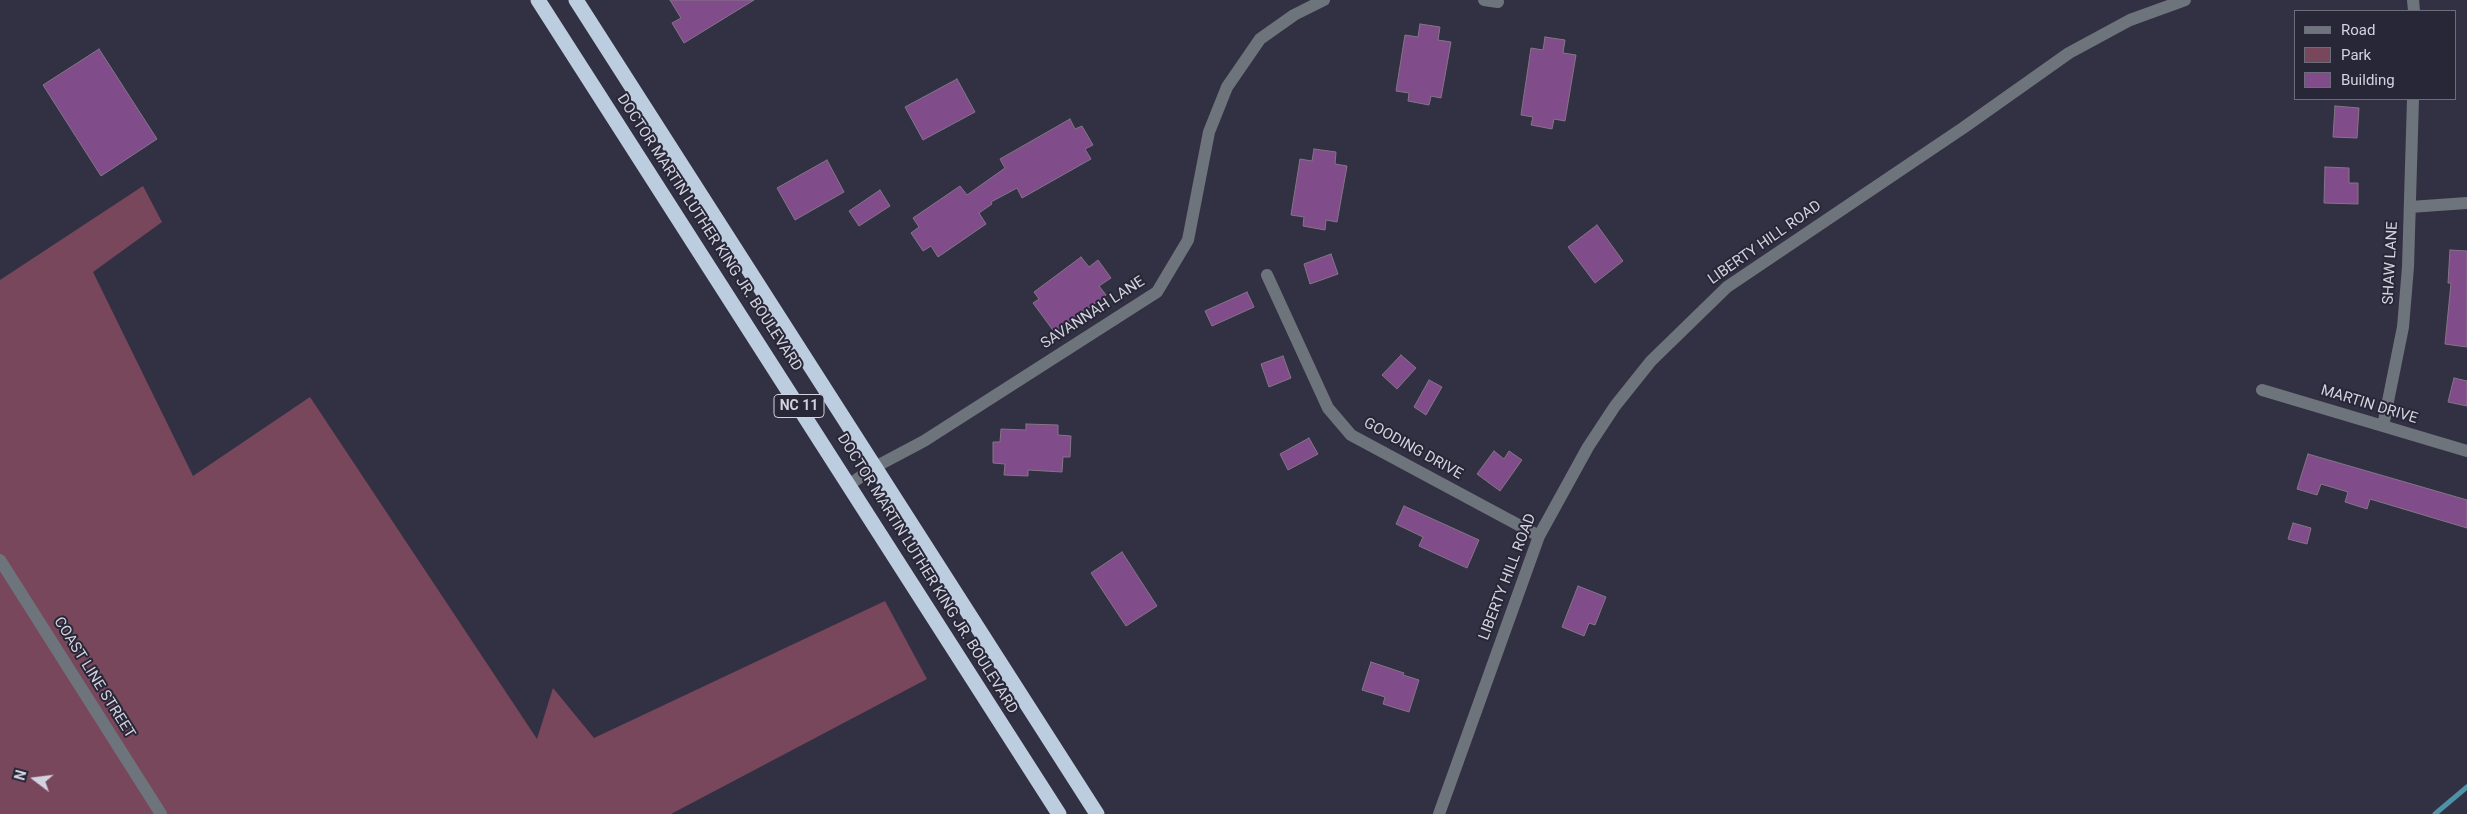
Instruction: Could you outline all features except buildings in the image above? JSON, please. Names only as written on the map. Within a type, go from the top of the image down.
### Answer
[{"type":"highway","name":"DOCTOR MARTIN LUTHER KING JR. BOULEVARD","points":[[538,0],[850,484],[1059,814]]},
{"type":"highway","name":"DOCTOR MARTIN LUTHER KING JR. BOULEVARD","points":[[576,0],[1097,814]]},
{"type":"street","name":"SAVANNAH LANE","points":[[850,484],[875,467],[924,441],[1157,292],[1188,240],[1209,132],[1227,87],[1260,40],[1294,15],[1324,0]]},
{"type":"street","points":[[1484,0],[1498,2]]},
{"type":"street","name":"LIBERTY HILL ROAD","points":[[1439,814],[1539,536],[1557,498],[1615,406],[1674,336],[1727,287],[1963,128],[2069,53],[2130,20],[2185,0]]},
{"type":"street","name":"SHAW LANE","points":[[2383,426],[2403,327],[2410,207],[2412,100]]},
{"type":"street","points":[[2410,207],[2467,203]]},
{"type":"street","name":"GOODING DRIVE","points":[[1268,275],[1328,408],[1351,434],[1539,536]]},
{"type":"street","name":"MARTIN DRIVE","points":[[2262,390],[2467,451]]},
{"type":"street","name":"COAST LINE STREET","points":[[0,560],[161,814]]},
{"type":"green space","points":[[143,186],[162,222],[93,272],[193,476],[310,397],[537,739],[553,688],[594,738],[885,601],[927,679],[671,814],[0,814],[0,280]]},
{"type":"waterway","points":[[2435,814],[2467,787]]}]
